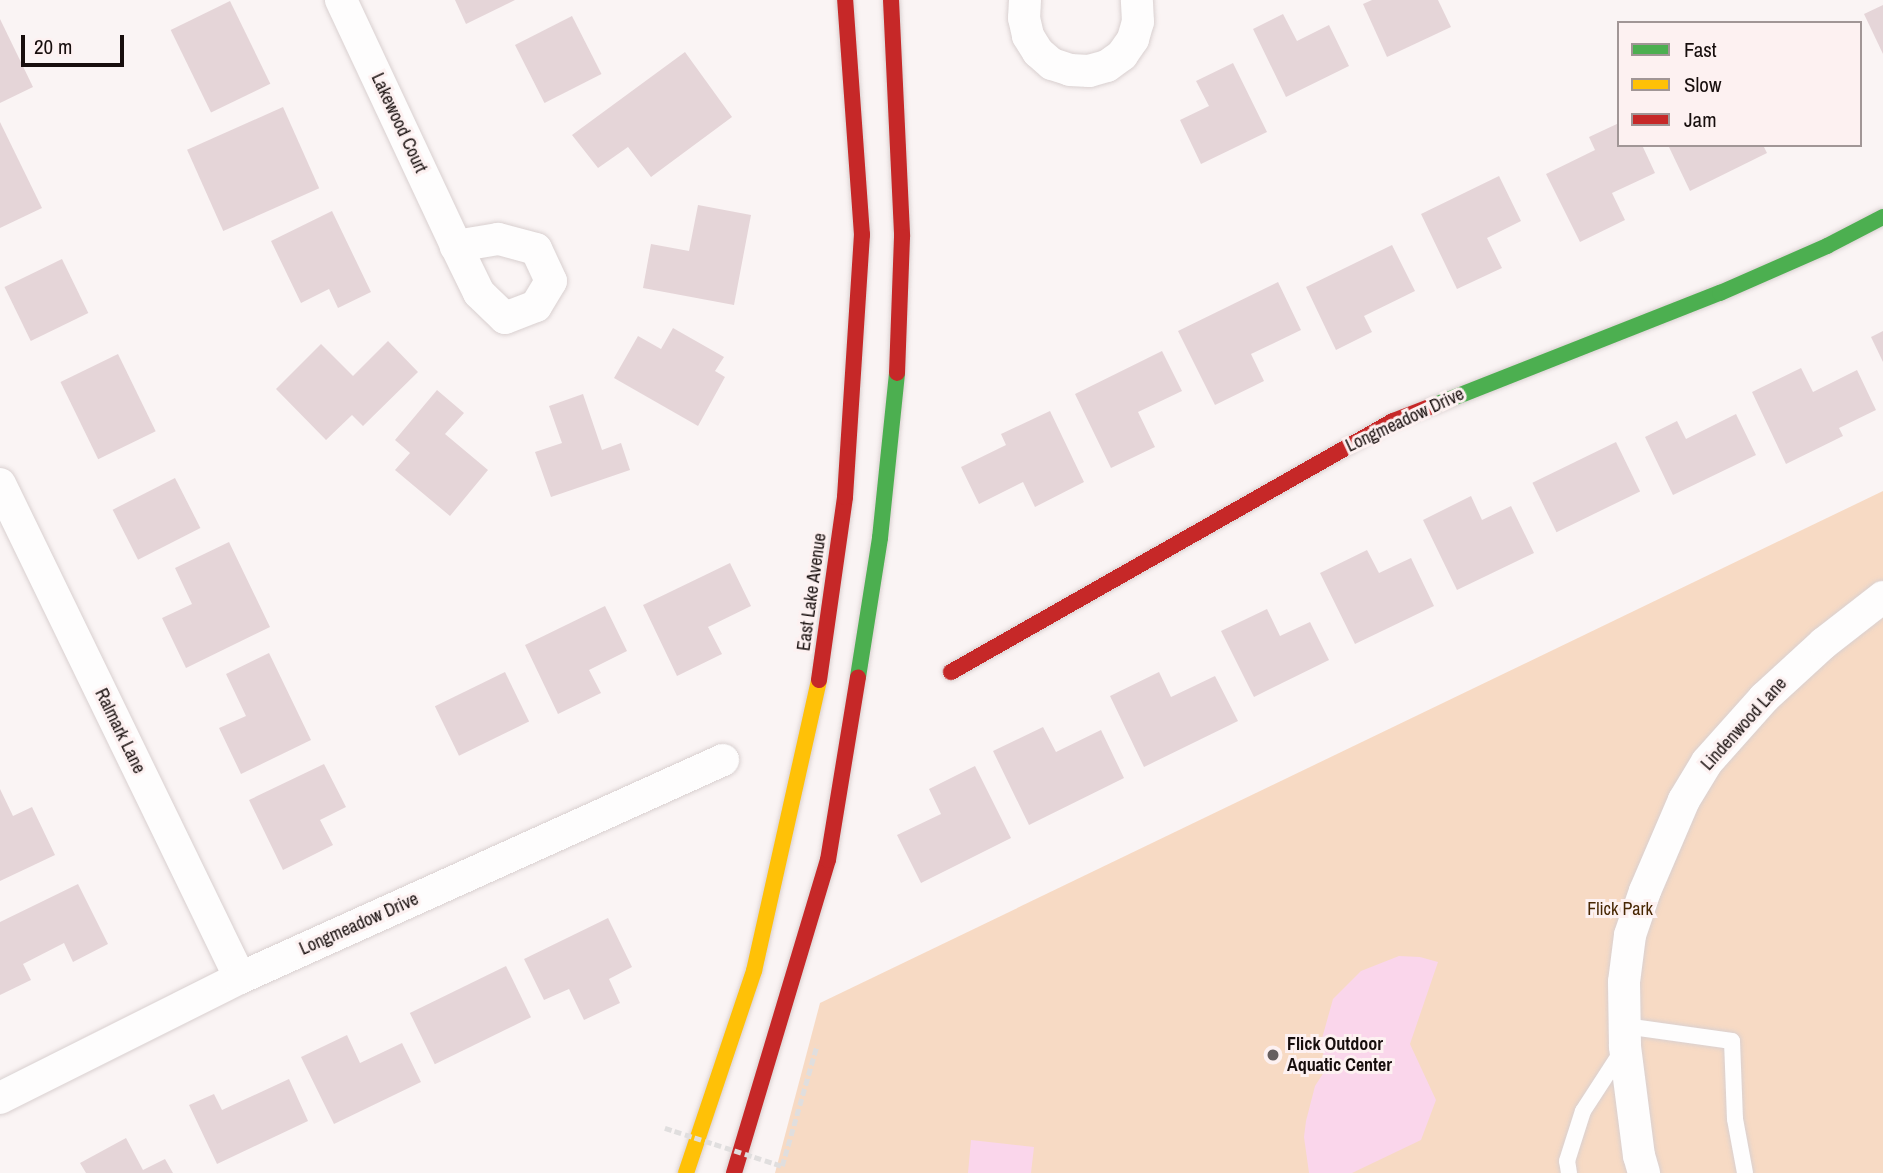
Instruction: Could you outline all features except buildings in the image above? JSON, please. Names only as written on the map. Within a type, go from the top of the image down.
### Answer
[{"type":"main road","name":"East Lake Avenue","points":[[686,1173],[757,958],[817,698],[845,497],[863,235],[845,0]]},
{"type":"main road","points":[[734,1173],[781,1026],[828,859],[880,538],[897,386],[902,237],[891,0]]},
{"type":"main road","name":"Longmeadow Drive","points":[[951,672],[1393,421],[1720,293],[1827,246],[1883,217]]},
{"type":"street","name":"Lakewood Court","points":[[341,0],[456,246]]},
{"type":"street","points":[[1026,0],[1026,27],[1038,52],[1052,64],[1070,71],[1089,71],[1107,66],[1122,55],[1133,39],[1138,22],[1137,0]]},
{"type":"street","name":"Ralmark Lane","points":[[0,484],[240,978]]},
{"type":"street","name":"Lindenwood Lane","points":[[1644,1173],[1639,1156],[1625,1036],[1624,982],[1630,935],[1684,800],[1707,762],[1764,698],[1824,643],[1883,597]]},
{"type":"street","name":"Longmeadow Drive","points":[[0,1098],[240,978],[723,760]]},
{"type":"lane","points":[[1569,1173],[1567,1161],[1583,1111],[1625,1036],[1732,1041],[1735,1119],[1745,1173]]},
{"type":"path","points":[[665,1128],[782,1166],[817,1045]]},
{"type":"green space","name":"Flick Park","points":[[1883,491],[1883,1173],[775,1173],[820,1003]]},
{"type":"shaded area","points":[[1399,956],[1420,957],[1438,962],[1410,1044],[1436,1100],[1421,1140],[1352,1173],[1309,1173],[1304,1137],[1306,1121],[1315,1086],[1326,1069],[1321,1042],[1333,999],[1361,971]]},
{"type":"shaded area","points":[[971,1140],[1034,1147],[1031,1173],[968,1173]]},
{"type":"traffic: fast","points":[[1435,405],[1720,293],[1827,246],[1883,217]]},
{"type":"traffic: fast","points":[[858,677],[880,538],[897,373]]},
{"type":"traffic: slow","points":[[686,1173],[754,971],[819,680]]},
{"type":"traffic: jam","points":[[819,680],[845,497],[862,235],[845,0]]},
{"type":"traffic: jam","points":[[891,0],[902,237],[897,373]]},
{"type":"traffic: jam","points":[[951,672],[1393,421],[1435,405]]},
{"type":"traffic: jam","points":[[734,1173],[828,860],[858,677]]},
{"type":"place","name":"Flick Outdoor Aquatic Center","points":[[1273,1055]]}]
